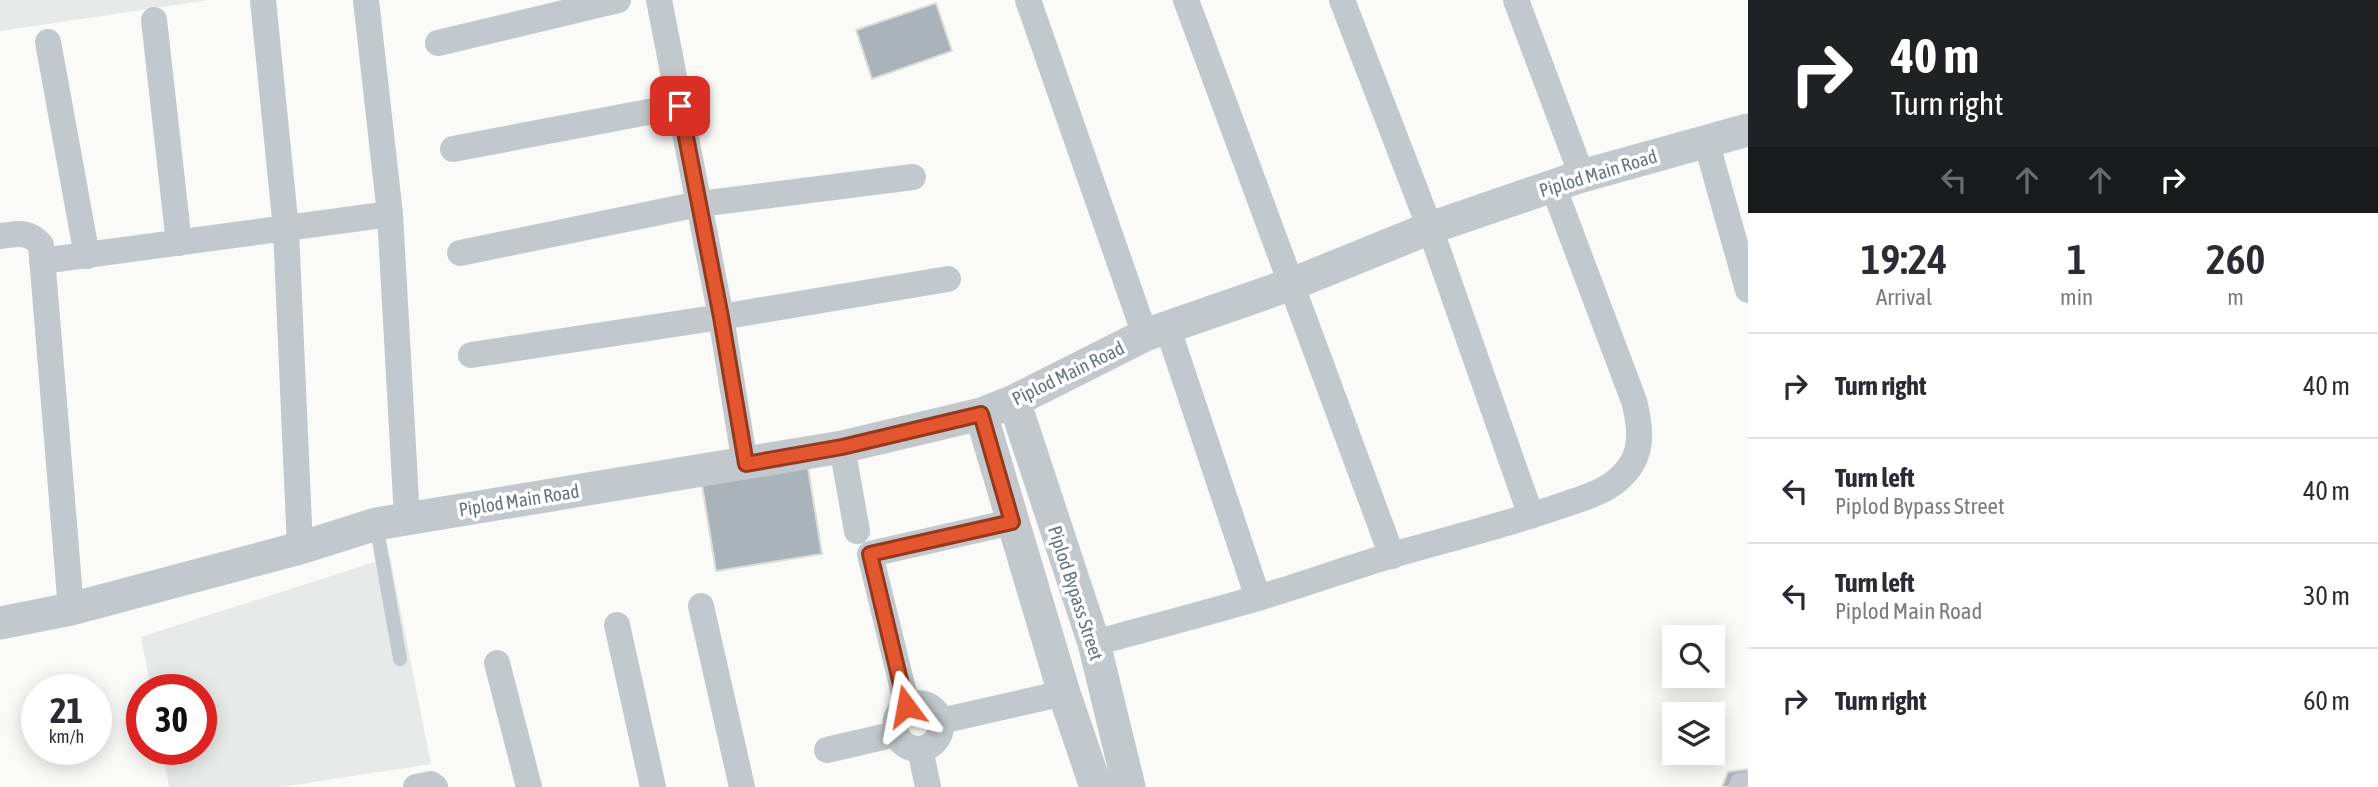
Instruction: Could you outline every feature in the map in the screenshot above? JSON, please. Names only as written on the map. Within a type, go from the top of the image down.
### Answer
[{"type":"street","points":[[263,0],[286,229],[300,548]]},
{"type":"street","points":[[366,0],[390,215],[391,521]]},
{"type":"street","points":[[439,43],[618,0]]},
{"type":"street","points":[[659,0],[721,317],[746,464]]},
{"type":"street","points":[[1028,0],[1258,598]]},
{"type":"street","points":[[1186,0],[1392,556]]},
{"type":"street","points":[[1342,0],[1430,228],[1531,516]]},
{"type":"street","points":[[1094,643],[1258,598],[1531,516],[1608,488],[1622,477],[1635,461],[1639,444],[1639,423],[1634,401],[1567,181],[1516,0]]},
{"type":"street","points":[[154,20],[179,243]]},
{"type":"street","points":[[48,42],[87,256]]},
{"type":"street","points":[[453,149],[680,106]]},
{"type":"street","name":"Piplod Main Road","points":[[0,623],[71,609],[391,521],[842,447],[981,414],[1014,401],[1156,330],[1292,284],[1430,228],[1567,181],[1748,130]]},
{"type":"street","points":[[1706,141],[1748,290]]},
{"type":"street","points":[[460,253],[699,204],[913,177]]},
{"type":"street","points":[[42,261],[390,215]]},
{"type":"street","points":[[0,236],[23,233],[33,236],[41,245],[71,609]]},
{"type":"street","points":[[471,355],[948,279]]},
{"type":"street","name":"Piplod Bypass Street","points":[[1014,401],[1094,643],[1129,787]]},
{"type":"street","name":"Piplod Bypass Street","points":[[981,414],[1064,693],[1096,787]]},
{"type":"street","points":[[842,447],[857,531]]},
{"type":"street","points":[[906,706],[870,554],[1012,522]]},
{"type":"street","points":[[701,606],[741,787]]},
{"type":"street","points":[[617,625],[653,787]]},
{"type":"street","points":[[497,663],[529,787]]},
{"type":"street","points":[[941,721],[1064,693]]},
{"type":"street","points":[[922,702],[935,709],[942,730],[939,737],[928,747],[920,750],[906,746],[896,734],[896,718],[906,706],[922,702]]},
{"type":"street","points":[[827,750],[896,734]]},
{"type":"street","points":[[920,750],[928,787]]},
{"type":"street","points":[[416,787],[431,784],[435,787]]},
{"type":"lane","points":[[391,521],[400,659]]},
{"type":"lane","points":[[1735,787],[1738,780],[1748,779]]},
{"type":"shaded area","points":[[0,0],[209,0],[0,31]]},
{"type":"shaded area","points":[[390,557],[431,764],[281,787],[169,787],[165,765],[217,765],[217,674],[148,674],[141,637]]},
{"type":"building","points":[[936,3],[952,51],[872,79],[856,30]]},
{"type":"building","points":[[807,462],[822,554],[716,571],[701,479]]},
{"type":"building","points":[[1748,769],[1748,787],[1722,787],[1728,772]]},
{"type":"route","points":[[680,106],[746,464],[842,447],[981,414],[1012,522],[870,554],[906,706]]}]
